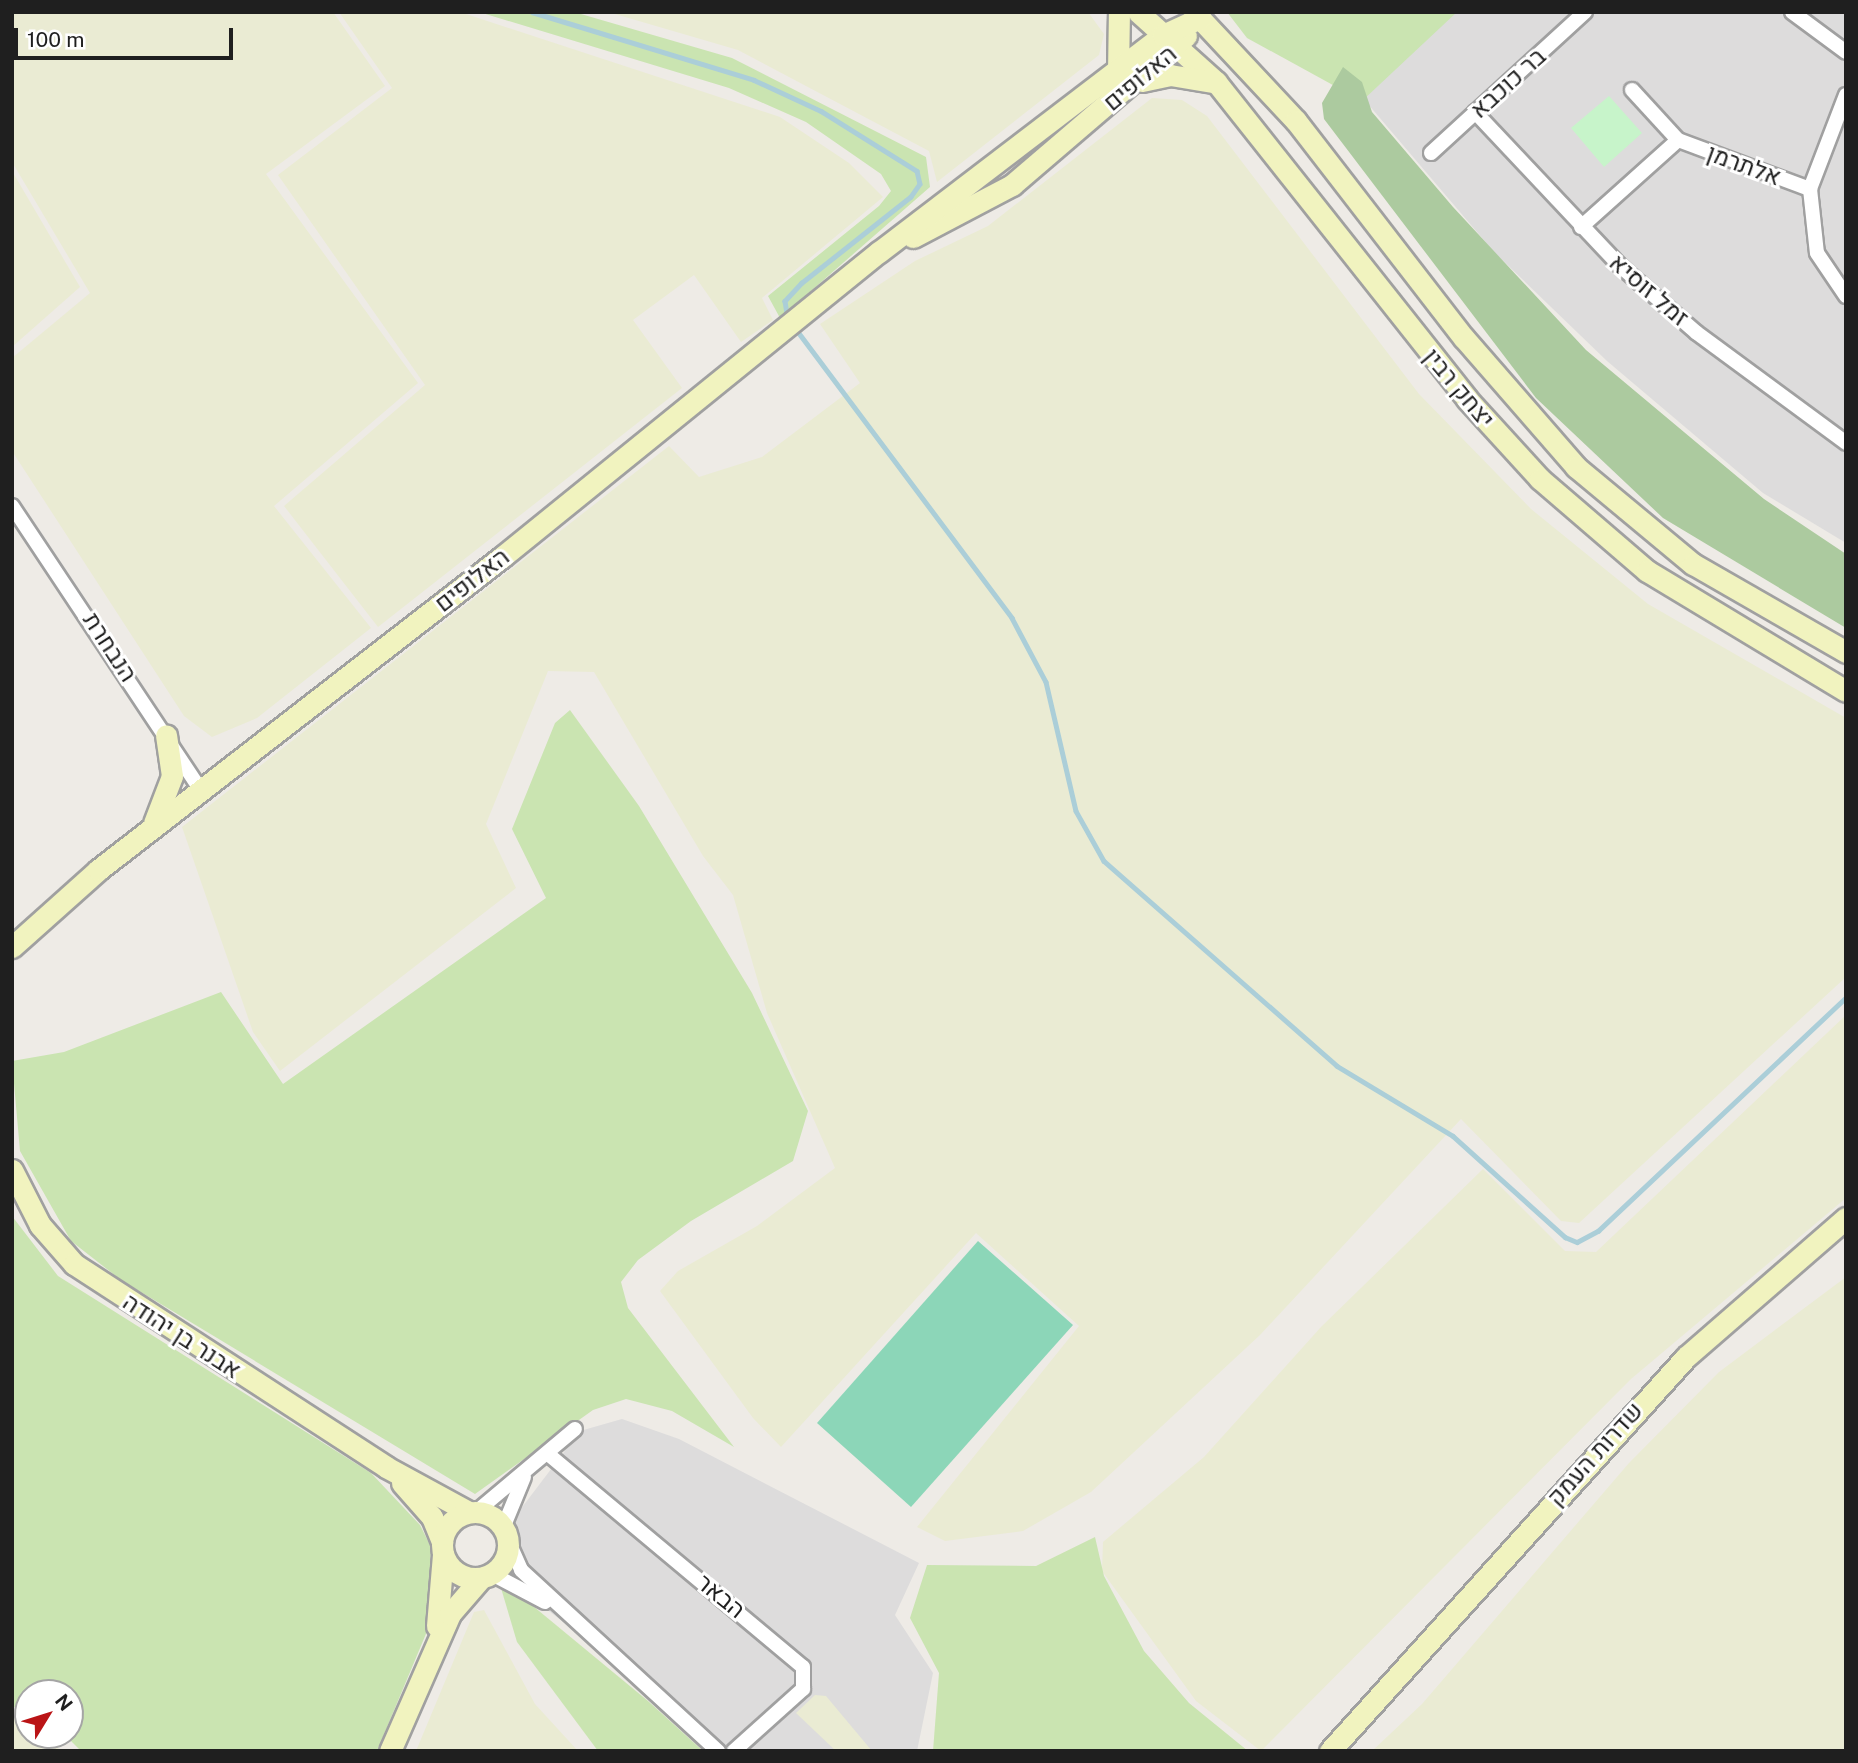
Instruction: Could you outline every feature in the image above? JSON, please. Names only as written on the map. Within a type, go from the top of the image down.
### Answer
[{"type":"street","points":[[1119,12],[1127,78],[1170,75],[1216,82]]},
{"type":"street","name":"יצחק רבין","points":[[1138,12],[1216,82],[1467,399],[1540,479],[1647,571],[1846,691]]},
{"type":"street","name":"בר כוכבא","points":[[1431,153],[1586,12]]},
{"type":"street","points":[[1792,12],[1846,52]]},
{"type":"street","name":"האלופים","points":[[12,947],[148,830],[202,792],[878,252],[1012,185],[1197,15]]},
{"type":"street","name":"יצחק רבין","points":[[1197,15],[1297,121],[1473,348],[1576,467],[1693,564],[1846,652]]},
{"type":"street","name":"אלתרמן","points":[[1632,90],[1678,140],[1810,189]]},
{"type":"street","points":[[1846,95],[1810,189],[1817,253],[1846,296]]},
{"type":"street","name":"זמל זוסיא","points":[[1475,112],[1581,227],[1697,333],[1846,443]]},
{"type":"street","name":"אלתרמן","points":[[1581,227],[1678,140]]},
{"type":"street","name":"הנבחרת","points":[[12,506],[202,792]]},
{"type":"street","points":[[148,830],[162,811],[172,776],[166,735]]},
{"type":"street","name":"האלופים","points":[[12,966],[61,903]]},
{"type":"street","name":"אבנר בן יהודה","points":[[12,1170],[40,1225],[74,1264],[386,1466],[472,1512]]},
{"type":"street","name":"שדרות העמק","points":[[1321,1751],[1363,1710],[1686,1357],[1846,1218]]},
{"type":"street","points":[[432,1656],[442,1547],[451,1522],[472,1512],[525,1475],[575,1429]]},
{"type":"street","name":"הבאר","points":[[548,1454],[803,1667],[803,1689],[734,1751]]},
{"type":"street","name":"אבנר בן יהודה","points":[[386,1466],[432,1517],[442,1547]]},
{"type":"street","points":[[390,1751],[458,1600],[505,1559],[505,1533],[525,1475]]},
{"type":"street","points":[[472,1512],[505,1533],[521,1570],[575,1623],[718,1751]]},
{"type":"street","points":[[442,1547],[461,1575],[486,1576],[575,1623]]},
{"type":"street","name":"שדרות העמק","points":[[1330,1751],[1363,1710]]},
{"type":"shaded area","points":[[1454,12],[1846,12],[1846,543],[1763,493],[1607,361],[1494,252],[1362,97]]},
{"type":"shaded area","points":[[622,1419],[679,1439],[919,1563],[895,1615],[933,1673],[917,1751],[709,1751],[586,1639],[513,1584],[507,1527],[580,1431]]},
{"type":"green space","points":[[12,12],[333,12],[385,86],[266,174],[418,383],[274,506],[371,628],[257,718],[212,737],[184,716],[12,451],[12,358],[90,293],[12,162]]},
{"type":"green space","points":[[339,12],[460,12],[780,117],[849,163],[883,197],[762,298],[773,320],[741,342],[694,275],[633,320],[682,388],[378,627],[284,506],[425,385],[278,175],[392,88]]},
{"type":"green space","points":[[479,12],[574,12],[732,58],[926,157],[930,187],[780,318],[768,296],[879,206],[891,191],[881,174],[806,122],[729,88]]},
{"type":"green space","points":[[608,12],[1088,12],[1104,34],[1099,55],[937,182],[929,151],[738,50]]},
{"type":"green space","points":[[1227,12],[1457,12],[1362,101],[1247,38]]},
{"type":"green space","points":[[1343,67],[1362,82],[1372,112],[1453,207],[1586,350],[1764,499],[1846,554],[1846,628],[1663,518],[1536,398],[1324,119],[1322,103]]},
{"type":"green space","points":[[1609,96],[1642,133],[1604,167],[1571,128]]},
{"type":"green space","points":[[1152,98],[1182,100],[1207,116],[1419,394],[1531,509],[1648,604],[1846,718],[1846,977],[1579,1223],[1561,1221],[1461,1119],[1260,1335],[1091,1492],[1023,1531],[945,1541],[917,1527],[1079,1326],[976,1233],[781,1447],[753,1418],[660,1291],[678,1271],[757,1226],[835,1168],[767,1013],[733,895],[703,856],[594,672],[548,671],[486,824],[516,888],[280,1071],[253,1032],[182,827],[669,446],[699,477],[762,457],[860,383],[820,324],[915,261],[988,226]]},
{"type":"green space","points":[[12,171],[80,287],[12,347]]},
{"type":"green space","points":[[570,710],[639,806],[752,993],[808,1111],[793,1161],[691,1221],[638,1260],[621,1282],[628,1308],[734,1447],[672,1411],[626,1399],[593,1410],[475,1494],[121,1280],[71,1241],[20,1151],[12,1061],[64,1052],[221,992],[283,1084],[546,898],[512,829],[555,723]]},
{"type":"green space","points":[[1846,1015],[1846,1198],[1631,1379],[1261,1751],[1196,1701],[1102,1571],[1103,1542],[1204,1457],[1321,1327],[1483,1169],[1565,1251],[1596,1252]]},
{"type":"green space","points":[[12,1216],[58,1276],[371,1473],[420,1525],[431,1547],[428,1629],[377,1751],[81,1751],[79,1749],[84,1749],[84,1679],[14,1679],[14,1707]]},
{"type":"green space","points":[[978,1241],[1073,1325],[911,1507],[817,1423]]},
{"type":"green space","points":[[1846,1277],[1846,1751],[1372,1751],[1422,1704],[1629,1463],[1719,1372]]},
{"type":"green space","points":[[1095,1537],[1104,1576],[1144,1651],[1189,1703],[1248,1751],[933,1751],[939,1673],[910,1618],[927,1565],[1036,1566]]},
{"type":"green space","points":[[510,1587],[648,1701],[703,1751],[598,1751],[517,1642],[501,1588]]},
{"type":"green space","points":[[484,1610],[535,1704],[578,1751],[416,1751],[474,1612]]},
{"type":"green space","points":[[815,1695],[826,1696],[872,1751],[836,1751],[796,1713]]},
{"type":"green space","points":[[12,1716],[14,1749],[61,1751],[12,1751]]},
{"type":"waterway","points":[[532,12],[754,80],[821,111],[917,171],[920,184],[911,197],[802,283],[785,301],[787,314]]},
{"type":"waterway","points":[[799,333],[1012,618],[1046,682],[1076,811],[1104,861],[1337,1066],[1453,1136],[1565,1237],[1577,1242],[1598,1231],[1846,997]]}]
